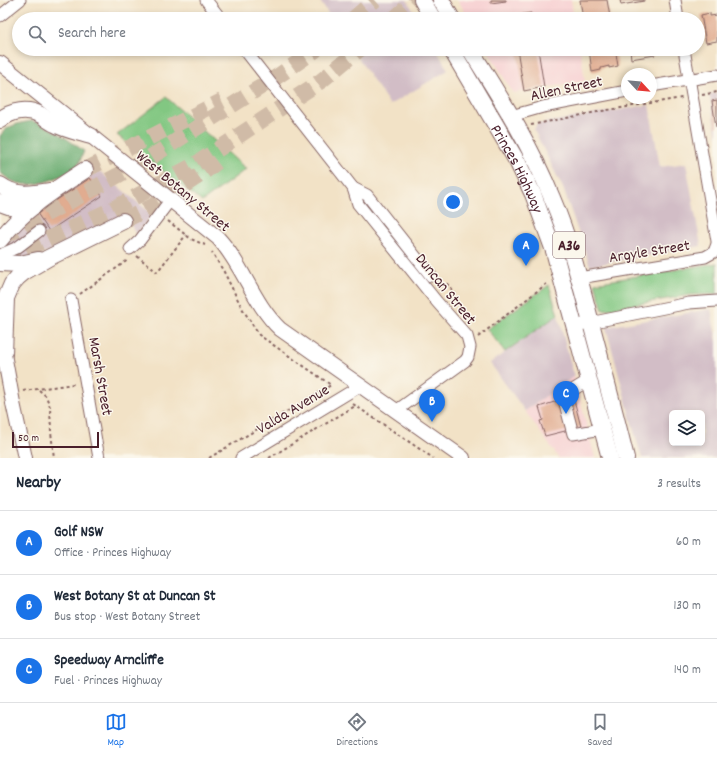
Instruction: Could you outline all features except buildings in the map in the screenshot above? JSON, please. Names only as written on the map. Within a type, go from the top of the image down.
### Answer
[{"type":"highway","points":[[422,0],[430,12]]},
{"type":"highway","points":[[441,0],[448,12]]},
{"type":"highway","name":"Princes Highway","points":[[455,56],[518,163],[533,194],[554,251],[610,458]]},
{"type":"highway","name":"Princes Highway","points":[[474,56],[511,116],[552,197],[579,278],[626,458]]},
{"type":"highway","points":[[0,120],[14,112],[28,111],[43,116],[54,124],[91,136]]},
{"type":"highway","points":[[0,240],[17,220],[34,206],[55,189],[86,170]]},
{"type":"highway","points":[[0,185],[10,191],[30,195],[55,189]]},
{"type":"highway","points":[[0,203],[14,208],[34,206]]},
{"type":"highway","points":[[4,354],[6,298],[9,290],[18,277],[48,258],[123,221]]},
{"type":"highway","points":[[0,263],[20,264],[48,258]]},
{"type":"main road","name":"West Botany Street","points":[[0,63],[218,238],[228,249],[262,309],[280,329],[463,458]]},
{"type":"main road","points":[[0,336],[25,458]]},
{"type":"street","points":[[0,16],[20,0]]},
{"type":"street","points":[[206,0],[215,12]]},
{"type":"street","points":[[675,0],[677,12]]},
{"type":"street","name":"Duncan Street","points":[[249,56],[353,188],[358,204],[437,302],[462,329],[470,342],[470,353],[464,361],[396,411]]},
{"type":"street","name":"Argyle Street","points":[[579,278],[705,257],[714,252],[717,242],[685,56]]},
{"type":"street","points":[[657,85],[717,75]]},
{"type":"street","name":"Allen Street","points":[[511,116],[543,107],[621,92]]},
{"type":"street","name":"Duncan Street","points":[[353,188],[367,195],[430,276]]},
{"type":"street","points":[[131,254],[171,199]]},
{"type":"street","points":[[0,255],[18,246],[40,231]]},
{"type":"street","name":"Marsh Street","points":[[71,300],[99,458]]},
{"type":"street","points":[[574,326],[689,303],[717,301]]},
{"type":"street","points":[[589,380],[563,396],[572,434],[602,429]]},
{"type":"street","name":"Valda Avenue","points":[[241,458],[360,386]]},
{"type":"path","points":[[530,125],[602,111],[717,92]]},
{"type":"path","points":[[83,292],[131,254],[157,272],[186,235]]},
{"type":"path","points":[[447,284],[455,294]]},
{"type":"path","points":[[478,336],[545,286]]},
{"type":"path","points":[[27,390],[39,390],[85,383]]},
{"type":"path","points":[[209,458],[331,385]]},
{"type":"path","points":[[39,390],[46,396],[50,407],[54,458]]},
{"type":"path","points":[[343,396],[355,406],[433,458]]},
{"type":"path","points":[[269,458],[355,406]]},
{"type":"shaded area","points":[[319,0],[407,0],[414,12],[327,12]]},
{"type":"shaded area","points":[[458,0],[571,0],[573,12],[465,12]]},
{"type":"shaded area","points":[[357,56],[440,56],[448,70],[390,105]]},
{"type":"shaded area","points":[[491,56],[581,56],[585,81],[513,93]]},
{"type":"shaded area","points":[[717,93],[717,137],[709,94]]},
{"type":"shaded area","points":[[649,105],[660,167],[686,163],[701,246],[590,266],[563,188],[534,130],[537,124]]},
{"type":"shaded area","points":[[98,170],[152,214],[136,235],[127,217],[48,252],[18,259],[1,251],[9,238],[49,202]]},
{"type":"shaded area","points":[[711,309],[717,342],[717,458],[642,458],[606,327]]},
{"type":"shaded area","points":[[558,315],[574,376],[525,411],[490,363]]},
{"type":"shaded area","points":[[574,376],[595,458],[559,458],[525,411]]},
{"type":"green space","points":[[166,97],[246,169],[202,202],[117,135]]},
{"type":"green space","points":[[32,121],[53,130],[84,151],[77,168],[38,184],[18,183],[9,179],[0,172],[0,136],[10,127]]},
{"type":"green space","points":[[717,263],[717,294],[690,295],[603,310],[595,283]]},
{"type":"green space","points":[[549,285],[558,315],[505,352],[487,329]]},
{"type":"tunnel","points":[[361,12],[375,0]]},
{"type":"tunnel","points":[[402,12],[415,0]]},
{"type":"tunnel","points":[[3,237],[143,162],[307,56]]},
{"type":"tunnel","points":[[4,259],[111,210],[196,164],[321,81],[351,56]]},
{"type":"tunnel","points":[[85,170],[222,101]]},
{"type":"tunnel","points":[[123,221],[155,205],[217,162]]},
{"type":"place","name":"Golf NSW","points":[[526,266]]},
{"type":"place","name":"Speedway Arncliffe","points":[[566,414]]},
{"type":"place","name":"West Botany St at Duncan St","points":[[432,422]]}]
